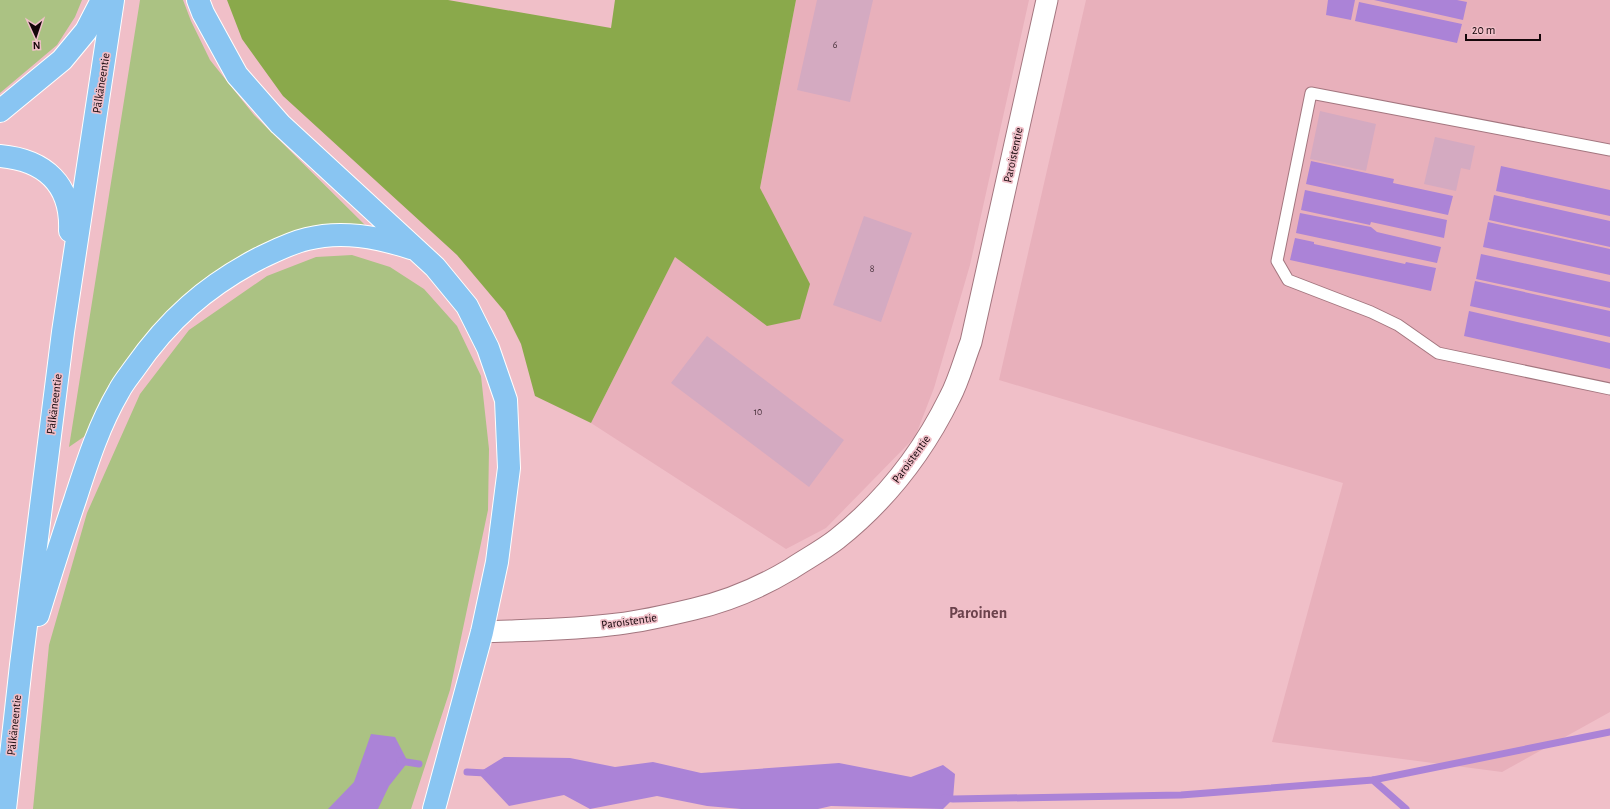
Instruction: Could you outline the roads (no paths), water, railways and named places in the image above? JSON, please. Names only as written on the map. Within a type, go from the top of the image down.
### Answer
[{"type":"main road","points":[[0,111],[62,60],[86,31],[102,0]]},
{"type":"main road","name":"Pälkäneentie","points":[[5,809],[21,665],[70,286],[113,0]]},
{"type":"main road","points":[[198,0],[203,13],[237,75],[280,124],[435,267],[467,306],[488,348],[506,400],[509,468],[497,562],[482,632],[434,809]]},
{"type":"main road","points":[[0,156],[22,160],[39,166],[60,186],[67,201],[71,217],[70,286]]},
{"type":"main road","points":[[21,665],[93,443],[119,390],[149,347],[171,322],[195,300],[222,280],[281,248],[308,239],[335,236],[360,236],[388,241],[414,249]]},
{"type":"street","name":"Paroistentie","points":[[482,632],[618,624],[696,609],[741,595],[775,578],[837,539],[868,512],[889,489],[910,464],[928,437],[951,396],[971,342],[1047,0]]},
{"type":"lane","points":[[1610,150],[1311,93],[1277,261],[1288,280],[1371,312],[1398,325],[1438,353],[1610,390]]},
{"type":"waterway","points":[[944,798],[1181,795],[1373,780],[1610,732]]},
{"type":"waterway","points":[[400,761],[419,764]]},
{"type":"waterway","points":[[467,772],[486,773]]},
{"type":"waterway","points":[[1373,780],[1406,809]]},
{"type":"district","name":"Paroinen","points":[[978,613]]}]
